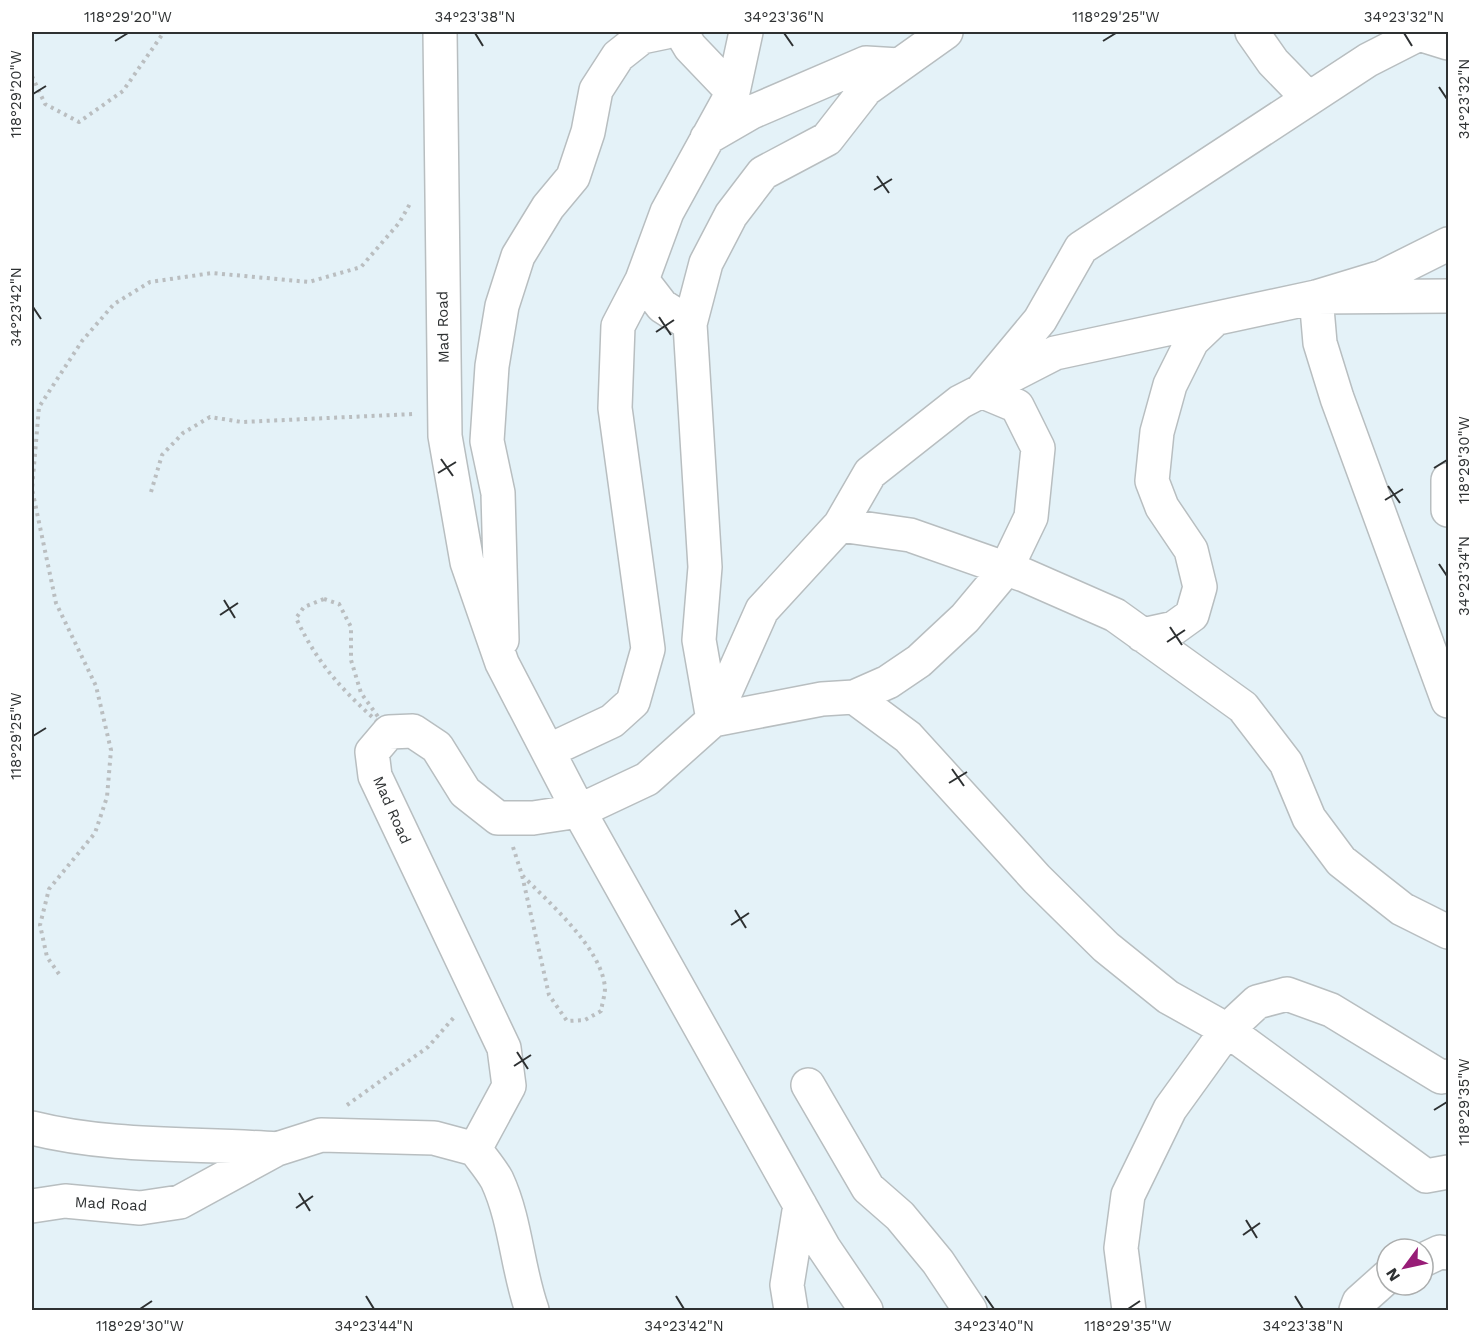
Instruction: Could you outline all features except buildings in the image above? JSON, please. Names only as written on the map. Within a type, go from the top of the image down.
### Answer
[{"type":"street","name":"Mad Road","points":[[440,32],[445,436],[467,562],[502,663],[579,811],[824,1248],[866,1311]]},
{"type":"street","points":[[502,663],[503,601],[498,493],[487,441],[492,366],[502,306],[518,256],[548,207],[573,177],[588,132],[596,90],[618,56],[642,37],[666,32]]},
{"type":"street","points":[[681,32],[690,47],[733,92]]},
{"type":"street","points":[[548,751],[612,722],[633,702],[648,649],[615,408],[618,326],[642,280],[667,212],[733,92],[746,32]]},
{"type":"street","points":[[713,720],[699,640],[705,567],[690,324],[706,263],[731,215],[763,174],[827,139],[866,89],[946,32]]},
{"type":"street","points":[[1252,32],[1273,62],[1308,98]]},
{"type":"street","points":[[981,391],[1040,320],[1081,248],[1368,60],[1428,36]]},
{"type":"street","points":[[707,138],[752,112],[866,63],[899,65]]},
{"type":"street","points":[[389,732],[413,731],[437,747],[465,792],[498,818],[534,818],[579,811],[647,779],[713,720],[762,610],[840,525],[870,473],[960,402],[1055,353],[1316,297],[1382,277],[1449,244]]},
{"type":"street","points":[[642,280],[662,306],[690,324]]},
{"type":"street","points":[[1316,297],[1449,296]]},
{"type":"street","points":[[1316,297],[1320,343],[1337,398],[1449,701]]},
{"type":"street","points":[[1143,635],[1174,628],[1192,615],[1200,587],[1191,550],[1162,507],[1152,481],[1157,432],[1170,385],[1192,341],[1215,319]]},
{"type":"street","points":[[713,720],[822,699],[854,697],[888,682],[920,661],[965,618],[1006,569],[1031,517],[1038,448],[1017,406],[981,391]]},
{"type":"street","points":[[1449,480],[1449,510]]},
{"type":"street","points":[[840,525],[910,535],[1006,569],[1115,615],[1243,707],[1286,763],[1309,818],[1341,861],[1402,909],[1449,932]]},
{"type":"street","points":[[854,697],[908,737],[1037,879],[1106,947],[1168,997],[1227,1030],[1426,1176],[1449,1172]]},
{"type":"street","name":"Mad Road","points":[[32,1206],[65,1201],[140,1208],[180,1202],[277,1149],[321,1135],[434,1137],[475,1149],[509,1086],[504,1048],[375,776],[372,752],[389,732]]},
{"type":"street","points":[[1129,1311],[1121,1248],[1128,1195],[1170,1109],[1227,1030],[1257,1002],[1287,994],[1331,1010],[1441,1077],[1449,1076]]},
{"type":"street","points":[[808,1085],[868,1188],[900,1216],[938,1262],[969,1311]]},
{"type":"street","points":[[32,1128],[59,1135],[121,1143],[224,1145],[277,1149]]},
{"type":"street","points":[[475,1149],[496,1179],[510,1221],[523,1301]]},
{"type":"street","points":[[791,1311],[787,1285],[800,1205]]},
{"type":"street","points":[[1356,1311],[1359,1302],[1375,1288]]},
{"type":"path","points":[[32,76],[45,104],[79,122],[123,91],[164,32]]},
{"type":"path","points":[[59,974],[47,957],[40,925],[49,889],[95,833],[107,797],[111,750],[96,687],[56,603],[32,489],[39,407],[82,341],[114,304],[150,282],[212,273],[309,282],[361,267],[399,223],[415,194]]},
{"type":"path","points":[[151,492],[162,455],[183,434],[210,417],[242,422],[383,414],[445,414]]},
{"type":"path","points":[[324,599],[339,604],[351,627],[351,660],[361,693],[389,732],[346,695],[312,651],[296,618],[304,607],[324,599]]},
{"type":"path","points":[[504,818],[522,875],[549,995],[567,1021],[585,1020],[601,1011],[605,987],[594,956],[569,924],[522,875]]},
{"type":"path","points":[[321,1135],[350,1102],[428,1047],[454,1019],[472,979]]},
{"type":"shaded area","points":[[32,32],[1448,32],[1448,1310],[32,1310]]}]
